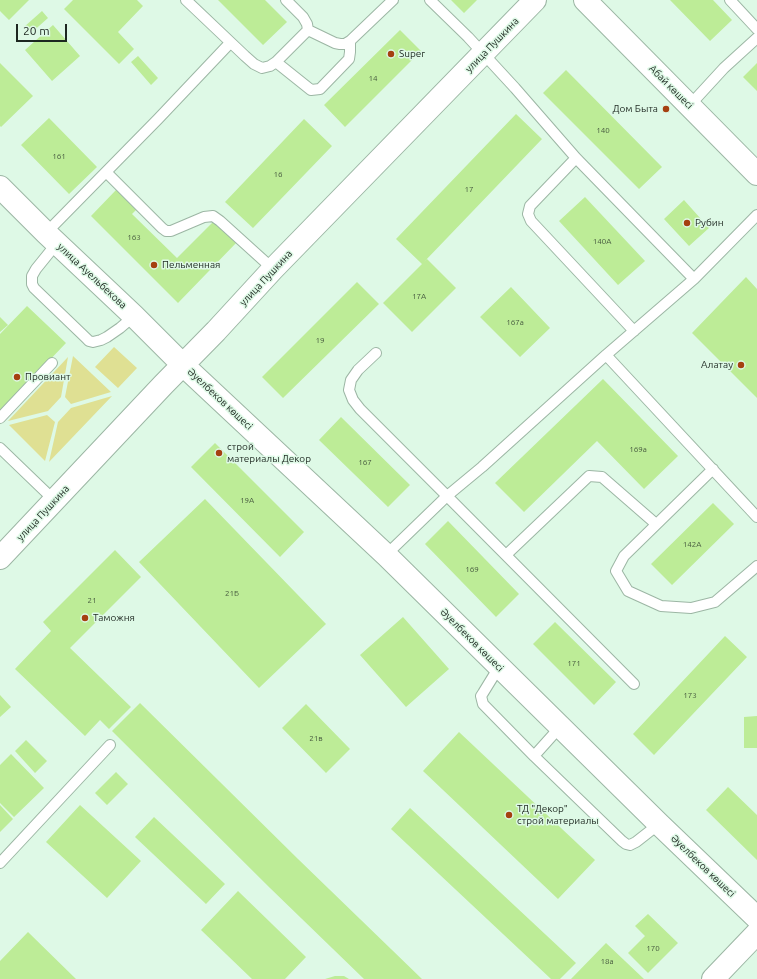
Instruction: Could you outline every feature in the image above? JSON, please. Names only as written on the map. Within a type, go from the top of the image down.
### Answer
[{"type":"street","name":"улица Пушкина","points":[[0,558],[273,269],[535,0]]},
{"type":"street","name":"Абай көшесі","points":[[585,0],[757,174]]},
{"type":"street","name":"улица Ауельбекова","points":[[0,187],[183,365]]},
{"type":"street","name":"Әуелбеков көшесі","points":[[183,365],[386,555],[659,824],[757,918]]},
{"type":"street","points":[[713,979],[757,933]]},
{"type":"lane","points":[[186,0],[230,43],[254,64],[262,68],[270,66],[276,62],[308,30]]},
{"type":"lane","points":[[286,0],[303,17],[307,24],[308,30]]},
{"type":"lane","points":[[308,30],[335,43],[345,44],[393,0]]},
{"type":"lane","points":[[430,0],[468,36],[576,158],[694,279]]},
{"type":"lane","points":[[730,0],[757,29]]},
{"type":"lane","points":[[690,105],[724,68],[757,38]]},
{"type":"lane","points":[[276,62],[311,90],[320,89],[349,59],[350,41]]},
{"type":"lane","points":[[134,316],[101,340],[93,342],[86,338],[34,288],[32,284],[32,276],[52,238],[106,172],[230,43]]},
{"type":"lane","points":[[576,158],[530,206],[528,214],[531,221],[634,331]]},
{"type":"lane","points":[[106,172],[166,231],[171,231],[204,217],[213,216],[273,269]]},
{"type":"lane","points":[[386,555],[448,496],[606,355],[694,279],[757,215]]},
{"type":"lane","points":[[376,352],[358,370],[351,380],[349,390],[353,400],[360,409],[634,684]]},
{"type":"lane","points":[[606,355],[757,517]]},
{"type":"lane","points":[[0,418],[52,363]]},
{"type":"lane","points":[[0,448],[55,501]]},
{"type":"lane","points":[[712,469],[624,556],[616,571],[628,591],[661,606],[691,608],[715,602],[757,566]]},
{"type":"lane","points":[[506,555],[589,476],[602,477],[656,524]]},
{"type":"lane","points":[[499,667],[482,693],[481,696],[483,704],[534,756],[626,844],[630,845],[636,842],[659,824]]},
{"type":"lane","points":[[534,756],[560,727]]},
{"type":"lane","points":[[0,863],[110,745]]},
{"type":"green space","points":[[114,347],[137,368],[118,388],[95,367]]},
{"type":"green space","points":[[73,356],[111,392],[71,404],[65,397]]},
{"type":"green space","points":[[68,357],[61,397],[48,411],[8,421]]},
{"type":"green space","points":[[112,396],[49,462],[58,422],[71,408]]},
{"type":"green space","points":[[47,415],[55,422],[45,461],[9,425]]},
{"type":"building","points":[[0,0],[29,0],[9,20],[0,11]]},
{"type":"building","points":[[73,0],[137,0],[143,6],[118,32],[134,49],[119,64],[64,9]]},
{"type":"building","points":[[218,0],[265,0],[287,22],[263,45]]},
{"type":"building","points":[[451,0],[477,0],[464,13]]},
{"type":"building","points":[[670,0],[713,0],[732,20],[710,41]]},
{"type":"building","points":[[42,11],[48,18],[30,34],[24,27]]},
{"type":"building","points":[[53,25],[80,56],[52,81],[25,50]]},
{"type":"building","points":[[400,30],[421,51],[345,127],[324,105]]},
{"type":"building","points":[[138,56],[158,78],[151,85],[131,62]]},
{"type":"building","points":[[0,63],[33,96],[1,127],[0,126]]},
{"type":"building","points":[[757,63],[757,91],[743,77]]},
{"type":"building","points":[[566,70],[662,167],[639,189],[543,93]]},
{"type":"building","points":[[516,114],[542,139],[424,262],[427,259],[456,288],[412,332],[383,303],[422,264],[396,239]]},
{"type":"building","points":[[49,118],[97,167],[69,194],[21,145]]},
{"type":"building","points":[[304,119],[332,146],[253,228],[225,202]]},
{"type":"building","points":[[116,190],[136,210],[132,214],[177,258],[215,220],[237,242],[178,303],[91,216]]},
{"type":"building","points":[[585,197],[645,261],[618,285],[559,221]]},
{"type":"building","name":"Рубин","points":[[684,200],[709,228],[689,246],[664,219]]},
{"type":"building","name":"Алатау","points":[[746,277],[757,289],[757,398],[692,333]]},
{"type":"building","points":[[357,282],[379,304],[283,398],[262,377]]},
{"type":"building","points":[[511,287],[550,328],[520,357],[480,317]]},
{"type":"building","name":"Провиант","points":[[27,306],[66,343],[0,412],[0,334]]},
{"type":"building","points":[[0,317],[8,325],[0,332]]},
{"type":"building","points":[[603,379],[678,456],[644,489],[597,441],[524,512],[495,483]]},
{"type":"building","points":[[341,417],[410,485],[388,507],[319,440]]},
{"type":"building","points":[[215,443],[304,532],[280,557],[191,467]]},
{"type":"building","points":[[205,499],[326,624],[259,688],[139,562]]},
{"type":"building","points":[[713,503],[734,524],[672,585],[651,564]]},
{"type":"building","points":[[448,521],[519,594],[496,617],[425,544]]},
{"type":"building","points":[[115,550],[141,577],[70,648],[131,707],[109,729],[100,720],[85,736],[15,669],[51,631],[43,622]]},
{"type":"building","points":[[403,617],[449,669],[406,707],[360,655]]},
{"type":"building","points":[[555,622],[616,682],[594,705],[533,644]]},
{"type":"building","points":[[725,636],[747,657],[654,755],[633,734]]},
{"type":"building","points":[[0,695],[11,707],[0,717]]},
{"type":"building","points":[[140,703],[422,979],[364,979],[270,888],[112,731]]},
{"type":"building","points":[[306,704],[350,749],[326,773],[282,728]]},
{"type":"building","points":[[757,716],[757,748],[744,748],[744,717]]},
{"type":"building","name":"ТД \"Декор\" строй материалы","points":[[459,732],[595,860],[558,899],[423,771]]},
{"type":"building","points":[[26,740],[47,761],[35,773],[15,751]]},
{"type":"building","points":[[11,754],[44,788],[14,817],[0,803],[0,765]]},
{"type":"building","points":[[116,772],[128,784],[107,805],[95,793]]},
{"type":"building","points":[[728,787],[757,815],[757,860],[706,810]]},
{"type":"building","points":[[0,805],[13,819],[0,832]]},
{"type":"building","points":[[80,805],[141,861],[107,898],[46,842]]},
{"type":"building","points":[[410,808],[576,963],[560,979],[551,979],[391,829]]},
{"type":"building","points":[[154,817],[225,884],[206,904],[135,837]]},
{"type":"building","points":[[238,891],[306,957],[285,979],[252,979],[201,930]]},
{"type":"building","points":[[648,914],[678,943],[648,973],[628,953],[645,936],[635,926]]},
{"type":"building","points":[[28,932],[76,979],[0,979],[0,961]]},
{"type":"building","points":[[606,943],[644,979],[571,979]]},
{"type":"building","points":[[335,976],[344,976],[349,979],[325,979]]},
{"type":"place","name":"Super","points":[[391,54]]},
{"type":"place","name":"Дом Быта","points":[[666,109]]},
{"type":"place","name":"Рубин","points":[[687,223]]},
{"type":"place","name":"Пельменная","points":[[154,265]]},
{"type":"place","name":"Алатау","points":[[741,365]]},
{"type":"place","name":"Провиант","points":[[17,377]]},
{"type":"place","name":"строй материалы Декор","points":[[219,453]]},
{"type":"place","name":"Таможня","points":[[85,618]]},
{"type":"place","name":"ТД \"Декор\" строй материалы","points":[[509,815]]}]
